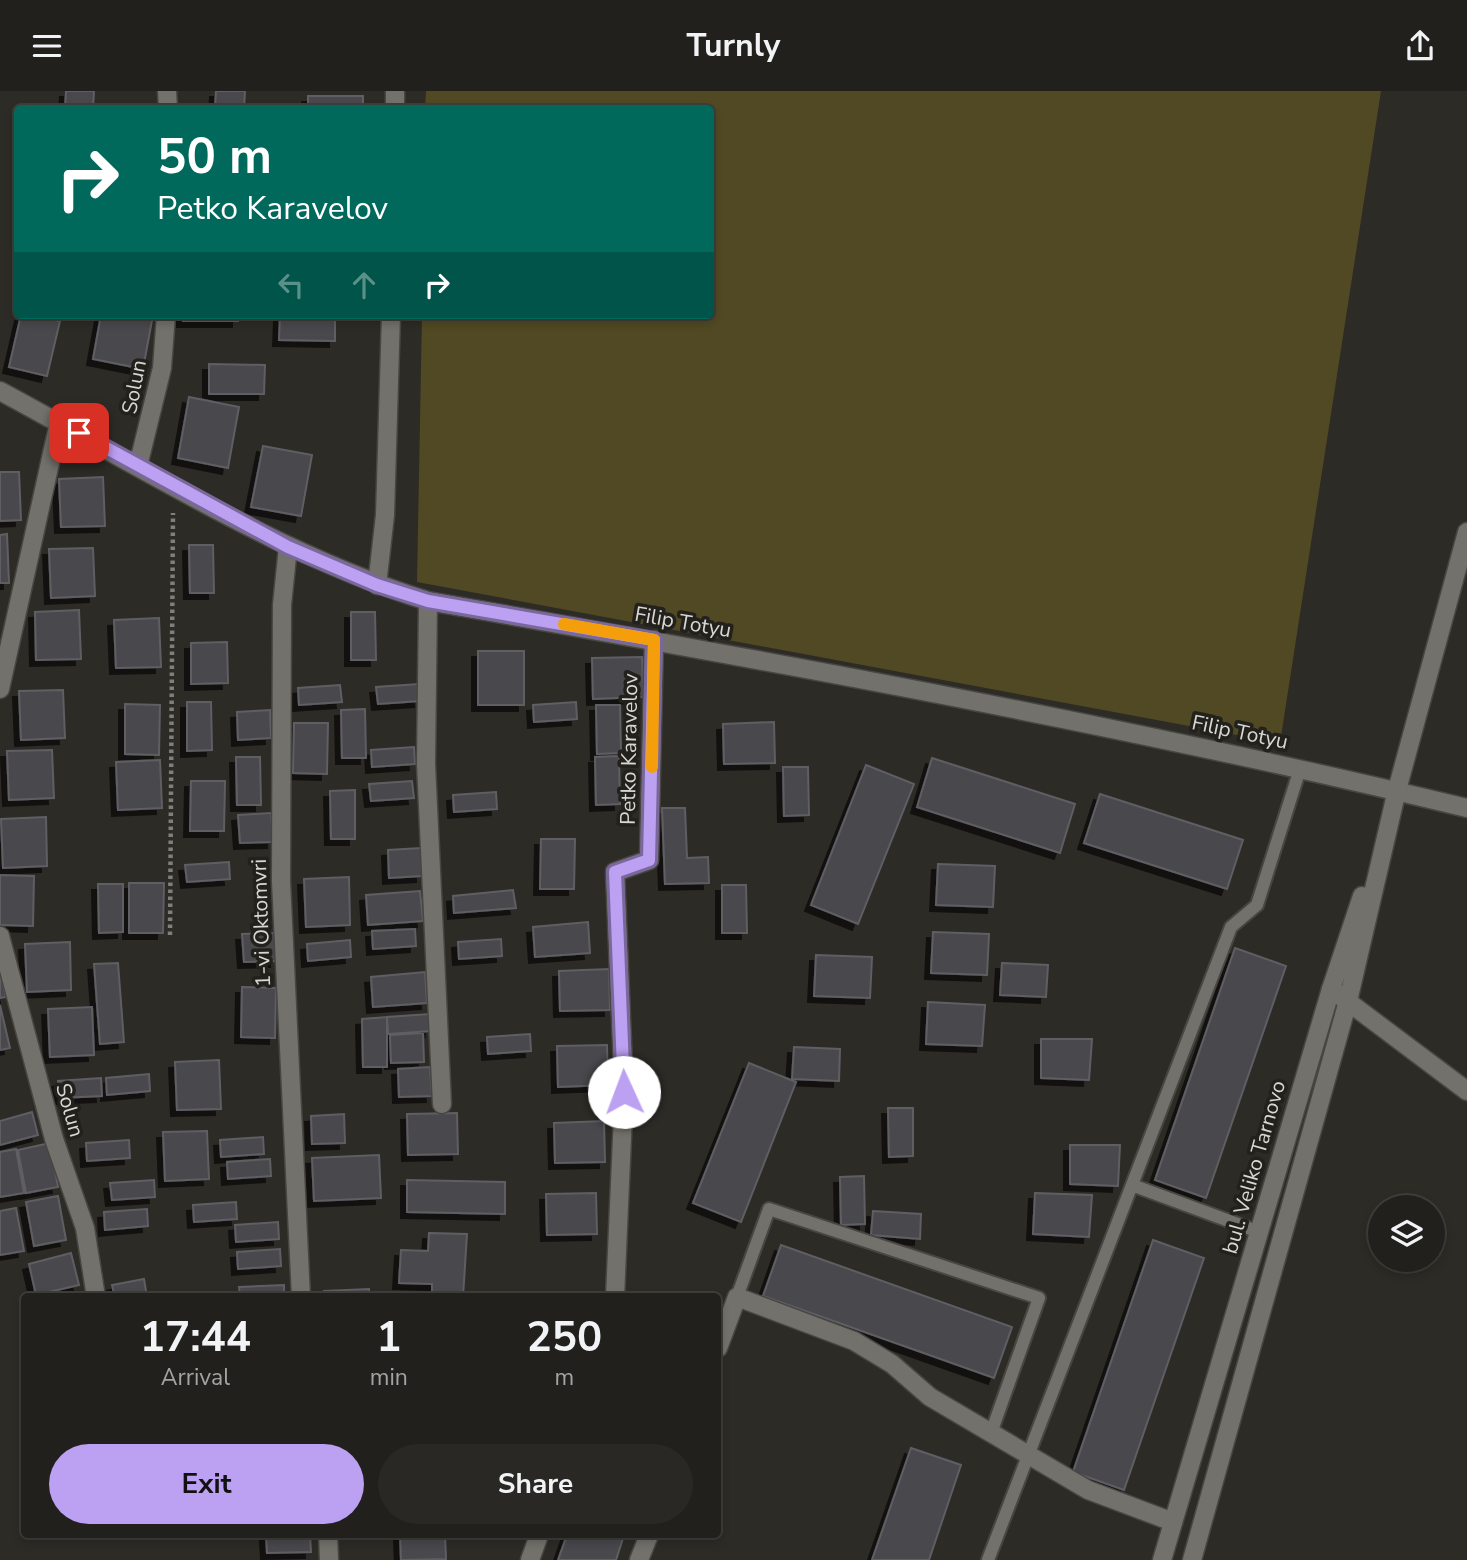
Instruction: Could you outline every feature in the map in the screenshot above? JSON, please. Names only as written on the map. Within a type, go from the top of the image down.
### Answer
[{"type":"street","name":"Solun","points":[[138,466],[162,368],[166,319]]},
{"type":"street","points":[[377,585],[385,515],[391,319]]},
{"type":"street","name":"Filip Totyu","points":[[0,391],[288,547],[377,585],[428,601],[877,680],[1397,790],[1467,809]]},
{"type":"street","points":[[0,689],[59,422]]},
{"type":"street","name":"bul. Veliko Tarnovo","points":[[1192,1560],[1348,1001],[1397,790],[1467,532]]},
{"type":"street","name":"1-vi Oktomvri","points":[[288,547],[282,604],[281,881],[301,1293]]},
{"type":"street","points":[[428,601],[426,764],[442,1104]]},
{"type":"street","name":"Petko Karavelov","points":[[615,1293],[624,1092],[615,872],[649,860],[654,640]]},
{"type":"street","name":"bul. Veliko Tarnovo","points":[[1162,1560],[1331,989],[1397,790]]},
{"type":"street","name":"Solun","points":[[0,936],[54,1139],[85,1228],[95,1293]]},
{"type":"street","points":[[1331,989],[1467,1091]]},
{"type":"street","points":[[721,1341],[737,1297],[854,1341],[892,1364],[930,1397],[1088,1490],[1173,1522]]},
{"type":"street","points":[[328,1538],[329,1560]]},
{"type":"street","points":[[530,1560],[537,1538]]},
{"type":"street","points":[[639,1560],[648,1538]]},
{"type":"lane","points":[[988,1560],[1231,927],[1257,905],[1300,769]]},
{"type":"lane","points":[[1132,1185],[1259,1232]]},
{"type":"lane","points":[[737,1297],[769,1209],[1039,1298],[991,1433]]},
{"type":"path","points":[[170,935],[173,485]]},
{"type":"shaded area","points":[[426,91],[1381,91],[1280,743],[417,582],[422,319],[714,319],[714,105],[425,105]]},
{"type":"building","points":[[66,91],[94,91],[93,105],[65,105]]},
{"type":"building","points":[[216,91],[245,91],[244,105],[215,105]]},
{"type":"building","points":[[308,96],[363,96],[363,105],[308,105]]},
{"type":"building","points":[[20,319],[60,321],[47,376],[9,367]]},
{"type":"building","points":[[100,319],[152,319],[143,369],[93,359]]},
{"type":"building","points":[[183,319],[238,319],[238,321]]},
{"type":"building","points":[[280,319],[335,319],[335,341],[279,340]]},
{"type":"building","points":[[209,364],[265,365],[264,394],[209,394]]},
{"type":"building","points":[[189,397],[239,407],[228,468],[178,458]]},
{"type":"building","points":[[263,446],[312,455],[301,516],[251,507]]},
{"type":"building","points":[[0,472],[19,472],[21,520],[0,521]]},
{"type":"building","points":[[103,477],[105,526],[61,527],[59,479]]},
{"type":"building","points":[[7,534],[9,583],[0,583],[0,535]]},
{"type":"building","points":[[189,545],[213,545],[214,593],[190,593]]},
{"type":"building","points":[[93,548],[95,596],[51,598],[49,549]]},
{"type":"building","points":[[79,610],[81,659],[36,660],[35,612]]},
{"type":"building","points":[[351,612],[375,612],[376,660],[351,660]]},
{"type":"building","points":[[159,618],[161,667],[116,668],[114,620]]},
{"type":"building","points":[[227,642],[228,683],[191,684],[191,643]]},
{"type":"building","points":[[478,651],[524,651],[524,705],[478,705]]},
{"type":"building","points":[[642,657],[643,697],[593,699],[592,658]]},
{"type":"building","points":[[419,684],[420,701],[378,704],[376,687]]},
{"type":"building","points":[[340,685],[342,702],[299,705],[298,688]]},
{"type":"building","points":[[63,690],[65,738],[21,740],[19,691]]},
{"type":"building","points":[[187,702],[211,702],[212,750],[187,751]]},
{"type":"building","points":[[576,702],[577,719],[534,722],[533,705]]},
{"type":"building","points":[[125,704],[160,705],[159,755],[125,754]]},
{"type":"building","points":[[596,705],[620,705],[621,753],[597,754]]},
{"type":"building","points":[[365,709],[366,758],[342,758],[341,710]]},
{"type":"building","points":[[270,710],[271,738],[238,740],[237,712]]},
{"type":"building","points":[[774,722],[775,763],[724,764],[723,724]]},
{"type":"building","points":[[294,723],[328,723],[327,774],[293,773]]},
{"type":"building","points":[[414,747],[415,764],[372,767],[371,750]]},
{"type":"building","points":[[52,750],[54,798],[9,800],[7,751]]},
{"type":"building","points":[[619,756],[620,804],[596,805],[595,757]]},
{"type":"building","points":[[236,757],[260,757],[261,805],[237,805]]},
{"type":"building","points":[[932,758],[1075,804],[1060,853],[917,807]]},
{"type":"building","points":[[160,760],[162,808],[118,810],[116,762]]},
{"type":"building","points":[[866,765],[914,784],[858,924],[811,905]]},
{"type":"building","points":[[783,767],[808,767],[809,815],[784,816]]},
{"type":"building","points":[[191,781],[225,781],[224,831],[190,831]]},
{"type":"building","points":[[412,781],[414,798],[371,801],[369,784]]},
{"type":"building","points":[[355,790],[355,839],[331,839],[330,791]]},
{"type":"building","points":[[496,792],[497,809],[454,812],[453,795]]},
{"type":"building","points":[[1100,794],[1243,840],[1227,889],[1084,843]]},
{"type":"building","points":[[662,808],[685,808],[687,858],[708,857],[709,883],[665,884]]},
{"type":"building","points":[[271,813],[273,842],[240,843],[238,815]]},
{"type":"building","points":[[46,817],[47,866],[3,868],[1,819]]},
{"type":"building","points":[[541,839],[575,839],[574,889],[540,889]]},
{"type":"building","points":[[421,848],[422,876],[389,878],[388,850]]},
{"type":"building","points":[[229,862],[230,879],[187,882],[185,865]]},
{"type":"building","points":[[938,864],[995,866],[993,907],[936,905]]},
{"type":"building","points":[[0,875],[34,876],[33,926],[0,925]]},
{"type":"building","points":[[349,877],[350,925],[306,927],[304,879]]},
{"type":"building","points":[[129,883],[164,883],[163,933],[129,933]]},
{"type":"building","points":[[98,884],[123,884],[123,932],[99,933]]},
{"type":"building","points":[[722,885],[746,885],[747,933],[722,933]]},
{"type":"building","points":[[513,890],[516,908],[454,913],[453,896]]},
{"type":"building","points":[[420,891],[423,921],[368,925],[366,895]]},
{"type":"building","points":[[588,922],[590,953],[535,957],[533,927]]},
{"type":"building","points":[[415,929],[416,946],[373,949],[372,931]]},
{"type":"building","points":[[933,932],[989,934],[987,975],[931,973]]},
{"type":"building","points":[[275,933],[276,961],[244,962],[242,934]]},
{"type":"building","points":[[501,939],[502,956],[459,959],[458,942]]},
{"type":"building","points":[[350,940],[351,957],[308,961],[307,944]]},
{"type":"building","points":[[70,942],[71,990],[27,992],[25,944]]},
{"type":"building","points":[[1235,948],[1286,966],[1206,1198],[1155,1180]]},
{"type":"building","points":[[816,955],[872,957],[870,998],[814,996]]},
{"type":"building","points":[[118,963],[124,1042],[100,1044],[94,964]]},
{"type":"building","points":[[1002,963],[1048,965],[1046,997],[1000,995]]},
{"type":"building","points":[[609,969],[610,1010],[560,1011],[559,971]]},
{"type":"building","points":[[0,972],[6,997],[0,998]]},
{"type":"building","points":[[425,972],[427,1003],[373,1007],[371,977]]},
{"type":"building","points":[[242,987],[276,988],[275,1038],[241,1037]]},
{"type":"building","points":[[928,1002],[985,1005],[982,1046],[926,1044]]},
{"type":"building","points":[[0,1005],[10,1048],[0,1050]]},
{"type":"building","points":[[92,1007],[94,1055],[50,1057],[48,1009]]},
{"type":"building","points":[[430,1014],[431,1031],[388,1034],[387,1017]]},
{"type":"building","points":[[387,1017],[387,1067],[363,1067],[362,1019]]},
{"type":"building","points":[[423,1033],[424,1062],[391,1063],[390,1035]]},
{"type":"building","points":[[530,1034],[531,1051],[488,1054],[487,1037]]},
{"type":"building","points":[[1041,1039],[1092,1039],[1089,1080],[1041,1078]]},
{"type":"building","points":[[607,1045],[608,1085],[558,1087],[557,1046]]},
{"type":"building","points":[[794,1047],[840,1049],[839,1081],[792,1079]]},
{"type":"building","points":[[219,1060],[221,1109],[177,1110],[175,1062]]},
{"type":"building","points":[[749,1063],[796,1082],[741,1222],[693,1203]]},
{"type":"building","points":[[430,1067],[432,1096],[399,1097],[398,1069]]},
{"type":"building","points":[[149,1074],[150,1091],[107,1095],[106,1078]]},
{"type":"building","points":[[101,1078],[102,1096],[60,1098],[58,1081]]},
{"type":"building","points":[[888,1108],[913,1108],[913,1156],[889,1157]]},
{"type":"building","points":[[32,1112],[38,1135],[0,1145],[0,1121]]},
{"type":"building","points":[[457,1113],[458,1154],[408,1155],[407,1114]]},
{"type":"building","points":[[344,1114],[345,1143],[312,1144],[311,1116]]},
{"type":"building","points":[[604,1121],[605,1162],[555,1163],[554,1123]]},
{"type":"building","points":[[207,1131],[209,1179],[165,1181],[163,1132]]},
{"type":"building","points":[[263,1137],[264,1154],[221,1157],[220,1140]]},
{"type":"building","points":[[129,1140],[130,1158],[87,1161],[86,1143]]},
{"type":"building","points":[[50,1143],[58,1187],[26,1193],[18,1150]]},
{"type":"building","points":[[1070,1145],[1120,1145],[1118,1186],[1070,1184]]},
{"type":"building","points":[[16,1149],[24,1193],[0,1197],[0,1152]]},
{"type":"building","points":[[379,1155],[381,1198],[314,1201],[312,1158]]},
{"type":"building","points":[[270,1159],[271,1176],[228,1179],[227,1162]]},
{"type":"building","points":[[864,1176],[865,1224],[841,1225],[840,1177]]},
{"type":"building","points":[[154,1180],[155,1197],[112,1200],[110,1183]]},
{"type":"building","points":[[407,1180],[505,1182],[505,1214],[407,1212]]},
{"type":"building","points":[[596,1193],[597,1234],[547,1235],[546,1194]]},
{"type":"building","points":[[1035,1193],[1092,1195],[1089,1237],[1033,1234]]},
{"type":"building","points":[[58,1196],[66,1240],[34,1246],[26,1202]]},
{"type":"building","points":[[236,1202],[237,1219],[194,1222],[193,1205]]},
{"type":"building","points":[[16,1208],[24,1251],[0,1255],[0,1211]]},
{"type":"building","points":[[147,1209],[148,1226],[105,1230],[104,1212]]},
{"type":"building","points":[[873,1211],[921,1214],[920,1239],[871,1235]]},
{"type":"building","points":[[278,1222],[279,1239],[236,1242],[235,1225]]},
{"type":"building","points":[[429,1233],[467,1234],[463,1293],[432,1293],[432,1284],[399,1283],[401,1250],[428,1251]]},
{"type":"building","points":[[1153,1240],[1204,1258],[1124,1490],[1073,1472]]},
{"type":"building","points":[[781,1245],[1012,1327],[994,1378],[763,1296]]},
{"type":"building","points":[[280,1249],[281,1266],[238,1269],[237,1252]]},
{"type":"building","points":[[71,1253],[79,1285],[36,1293],[29,1264]]},
{"type":"building","points":[[144,1279],[146,1293],[114,1293],[112,1285]]},
{"type":"building","points":[[284,1285],[284,1293],[240,1293],[239,1287]]},
{"type":"building","points":[[369,1289],[369,1293],[324,1293]]},
{"type":"building","points":[[911,1448],[961,1465],[929,1560],[872,1560]]},
{"type":"building","points":[[266,1538],[310,1538],[311,1552],[267,1553]]},
{"type":"building","points":[[400,1538],[445,1538],[446,1559],[401,1560]]},
{"type":"building","points":[[566,1538],[623,1538],[616,1560],[558,1560]]},
{"type":"slow traffic","points":[[564,624],[654,640],[652,767]]},
{"type":"route","points":[[79,433],[288,547],[377,585],[428,601],[654,640],[649,860],[615,872],[624,1092]]}]
